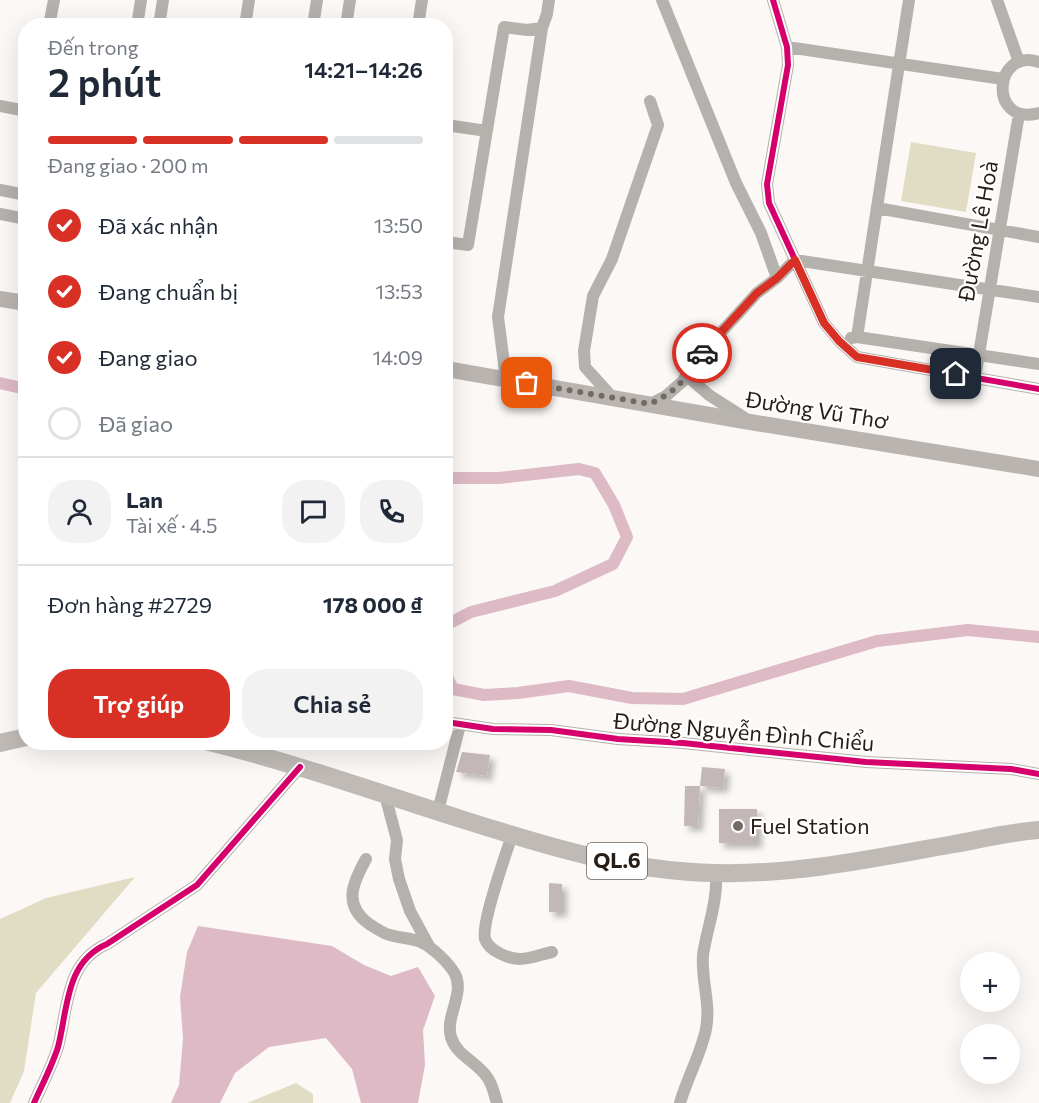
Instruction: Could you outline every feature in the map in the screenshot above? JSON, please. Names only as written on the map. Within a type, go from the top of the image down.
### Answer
[{"type":"highway","points":[[0,743],[18,739]]},
{"type":"highway","name":"QL.6","points":[[238,750],[300,767],[512,835],[589,856],[653,868],[716,873],[815,867],[1039,830]]},
{"type":"main road","points":[[0,299],[18,302]]},
{"type":"main road","name":"Đường Vũ Thơ","points":[[453,370],[1039,469]]},
{"type":"street","points":[[51,18],[54,0]]},
{"type":"street","points":[[138,18],[141,0]]},
{"type":"street","points":[[160,18],[163,0]]},
{"type":"street","points":[[246,18],[249,0]]},
{"type":"street","points":[[314,18],[317,0]]},
{"type":"street","points":[[347,18],[350,0]]},
{"type":"street","points":[[419,18],[422,0]]},
{"type":"street","points":[[506,379],[498,317],[542,28],[548,14],[549,0]]},
{"type":"street","points":[[662,0],[736,183],[761,232],[777,278]]},
{"type":"street","points":[[773,0],[787,47],[788,65],[767,184],[769,203],[824,323],[857,357],[1039,389]]},
{"type":"street","points":[[857,337],[909,0]]},
{"type":"street","points":[[997,0],[1019,62]]},
{"type":"street","points":[[453,243],[468,245],[504,27],[528,30],[542,28]]},
{"type":"street","points":[[787,47],[1003,79]]},
{"type":"street","points":[[1039,62],[1027,60],[1019,62],[1006,72],[1001,87],[1006,103],[1019,114],[1039,113]]},
{"type":"street","points":[[613,398],[585,367],[584,351],[593,296],[612,259],[658,125],[650,101]]},
{"type":"street","points":[[0,106],[18,109]]},
{"type":"street","name":"Đường Lê Hoà","points":[[975,378],[1019,114]]},
{"type":"street","points":[[453,126],[487,131]]},
{"type":"street","points":[[0,190],[18,193]]},
{"type":"street","points":[[877,208],[1039,237]]},
{"type":"street","points":[[0,214],[18,217]]},
{"type":"street","points":[[650,404],[666,396],[683,381],[694,362],[757,293],[795,260]]},
{"type":"street","points":[[795,260],[1039,297]]},
{"type":"street","points":[[839,341],[857,337],[1039,364]]},
{"type":"street","points":[[686,375],[750,422]]},
{"type":"street","name":"Đường Nguyễn Đình Chiểu","points":[[453,724],[492,729],[551,730],[618,739],[683,743],[866,762],[1011,770],[1039,774]]},
{"type":"street","points":[[438,811],[460,725]]},
{"type":"street","points":[[34,1103],[57,1049],[70,985],[84,960],[97,948],[107,944],[197,885],[300,767]]},
{"type":"street","points":[[385,795],[397,840],[396,860],[399,879],[410,911],[429,946],[455,974],[457,982],[455,1004],[449,1024],[453,1043],[459,1052],[472,1061],[488,1078],[496,1103]]},
{"type":"street","points":[[512,835],[489,913],[485,938],[491,948],[513,959],[552,952]]},
{"type":"street","points":[[366,859],[359,871],[353,895],[352,906],[357,914],[388,935],[429,946]]},
{"type":"street","points":[[681,1103],[706,1029],[708,1009],[703,957],[716,892],[716,873]]},
{"type":"shaded area","points":[[911,142],[976,153],[966,212],[901,201]]},
{"type":"shaded area","points":[[135,877],[36,993],[24,1071],[10,1103],[0,1103],[0,919],[46,898]]},
{"type":"shaded area","points":[[198,926],[332,946],[364,965],[391,976],[418,967],[435,996],[423,1030],[425,1065],[418,1103],[361,1103],[352,1069],[326,1038],[269,1047],[235,1073],[220,1103],[171,1103],[179,1085],[183,1039],[180,997],[187,952]]},
{"type":"shaded area","points":[[296,1083],[313,1094],[313,1103],[247,1103]]},
{"type":"building","points":[[462,752],[490,755],[487,776],[456,772]]},
{"type":"building","points":[[702,767],[725,769],[723,788],[700,786]]},
{"type":"building","points":[[685,786],[700,786],[698,826],[684,826]]},
{"type":"building","name":"Fuel Station","points":[[719,809],[757,809],[757,843],[719,843]]},
{"type":"building","points":[[549,883],[562,884],[562,912],[549,912]]},
{"type":"waterway","points":[[0,383],[18,387]]},
{"type":"waterway","points":[[453,478],[499,478],[579,469],[595,473],[614,505],[627,537],[613,564],[555,591],[471,612],[453,621]]},
{"type":"waterway","points":[[453,689],[484,695],[569,686],[632,698],[683,699],[877,641],[968,630],[1039,637]]},
{"type":"cycle path","points":[[773,0],[787,47],[788,65],[767,184],[769,203],[824,323],[857,357],[1039,389]]},
{"type":"cycle path","points":[[453,723],[493,729],[551,730],[618,739],[683,743],[866,762],[1011,769],[1039,774]]},
{"type":"cycle path","points":[[34,1103],[56,1054],[70,988],[83,962],[93,952],[197,885],[300,767]]},
{"type":"way so far","points":[[527,383],[650,404],[666,396],[683,381],[702,353]]},
{"type":"place","name":"Fuel Station","points":[[738,826]]},
{"type":"route","points":[[702,353],[757,293],[795,260],[824,323],[857,357],[956,374]]}]
